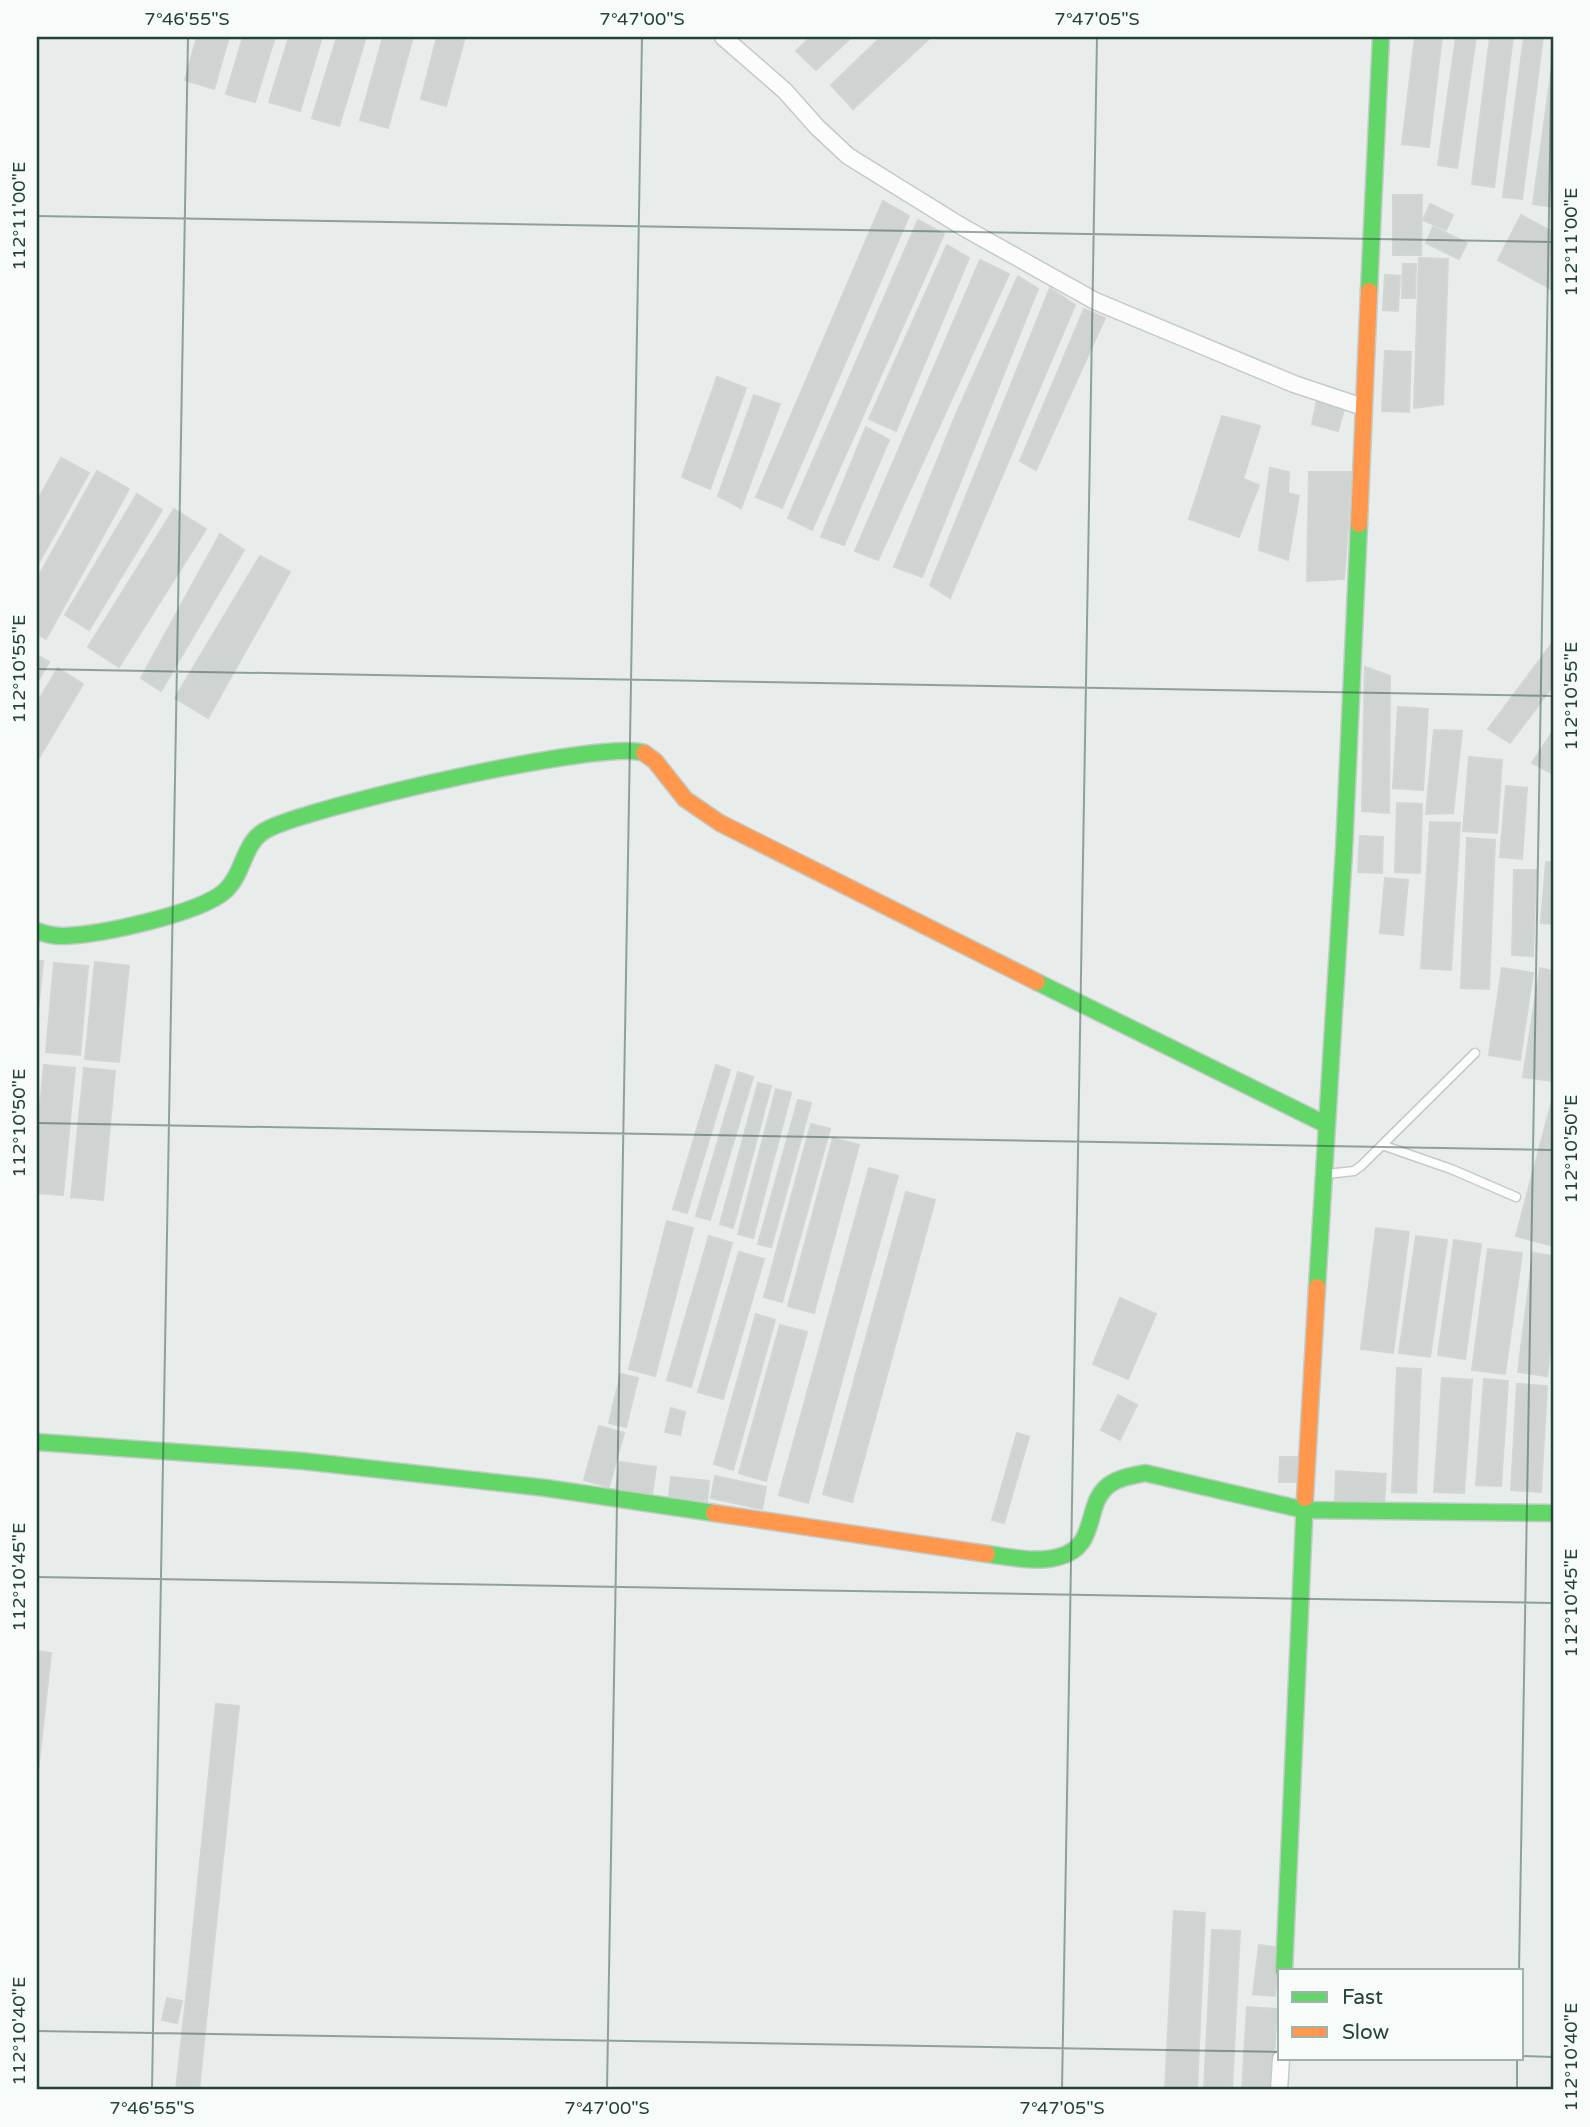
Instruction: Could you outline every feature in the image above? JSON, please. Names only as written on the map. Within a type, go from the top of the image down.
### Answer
[{"type":"street","points":[[723,37],[785,91],[848,156],[961,226],[1095,301],[1294,384],[1363,407]]},
{"type":"street","points":[[1284,1969],[1304,1510],[1344,850],[1381,37]]},
{"type":"street","points":[[37,931],[65,936],[98,931],[193,908],[226,890],[252,841],[265,830],[313,813],[522,765],[618,748],[635,749],[649,755],[661,767],[688,804],[769,850],[1327,1125]]},
{"type":"street","points":[[37,1442],[302,1461],[546,1488],[1031,1559],[1063,1556],[1080,1546],[1087,1537],[1095,1504],[1103,1488],[1116,1479],[1145,1473],[1304,1510],[1553,1513]]},
{"type":"street","points":[[1279,2090],[1281,2060]]},
{"type":"lane","points":[[1324,1174],[1354,1171],[1475,1053]]},
{"type":"lane","points":[[1382,1145],[1451,1168],[1516,1197]]},
{"type":"building","points":[[197,37],[229,37],[214,89],[185,80]]},
{"type":"building","points":[[243,37],[275,37],[255,102],[226,94]]},
{"type":"building","points":[[289,37],[322,37],[300,111],[269,102]]},
{"type":"building","points":[[337,37],[366,37],[339,126],[312,118]]},
{"type":"building","points":[[383,37],[413,37],[388,128],[360,120]]},
{"type":"building","points":[[437,37],[465,37],[446,106],[421,99]]},
{"type":"building","points":[[811,37],[852,37],[816,70],[796,51]]},
{"type":"building","points":[[881,37],[931,37],[853,109],[831,85]]},
{"type":"building","points":[[1415,37],[1442,37],[1429,147],[1402,144]]},
{"type":"building","points":[[1456,37],[1476,37],[1457,168],[1438,165]]},
{"type":"building","points":[[1490,37],[1513,37],[1494,187],[1472,184]]},
{"type":"building","points":[[1524,37],[1543,37],[1522,199],[1503,197]]},
{"type":"building","points":[[1553,59],[1553,207],[1533,204]]},
{"type":"building","points":[[1393,195],[1422,195],[1421,255],[1393,255]]},
{"type":"building","points":[[883,201],[909,216],[782,508],[756,497]]},
{"type":"building","points":[[1430,204],[1453,215],[1446,230],[1423,220]]},
{"type":"building","points":[[1521,215],[1553,232],[1553,290],[1498,260]]},
{"type":"building","points":[[918,220],[944,234],[812,530],[788,518]]},
{"type":"building","points":[[1433,227],[1467,243],[1459,259],[1426,243]]},
{"type":"building","points":[[947,245],[969,258],[896,431],[869,419]]},
{"type":"building","points":[[1419,258],[1448,259],[1443,404],[1414,408]]},
{"type":"building","points":[[980,260],[1009,274],[878,560],[855,551]]},
{"type":"building","points":[[1403,264],[1416,264],[1415,298],[1402,298]]},
{"type":"building","points":[[1385,275],[1400,276],[1398,311],[1383,310]]},
{"type":"building","points":[[1018,276],[1038,289],[922,577],[894,567],[954,419]]},
{"type":"building","points":[[1050,288],[1075,305],[950,598],[930,585]]},
{"type":"building","points":[[1084,309],[1105,318],[1036,470],[1020,461]]},
{"type":"building","points":[[1385,351],[1411,352],[1409,412],[1382,411]]},
{"type":"building","points":[[717,377],[746,388],[710,489],[682,477]]},
{"type":"building","points":[[754,395],[780,404],[741,508],[718,496]]},
{"type":"building","points":[[1318,396],[1345,406],[1338,431],[1312,424]]},
{"type":"building","points":[[1222,416],[1260,426],[1243,479],[1259,485],[1239,537],[1189,519]]},
{"type":"building","points":[[866,427],[889,440],[844,545],[821,537]]},
{"type":"building","points":[[61,458],[89,473],[37,566],[37,501]]},
{"type":"building","points":[[1270,468],[1289,472],[1288,493],[1299,496],[1288,560],[1259,550]]},
{"type":"building","points":[[97,471],[129,489],[46,639],[37,634],[37,579]]},
{"type":"building","points":[[1309,472],[1352,472],[1344,579],[1307,581]]},
{"type":"building","points":[[137,494],[162,510],[89,630],[65,615]]},
{"type":"building","points":[[174,509],[206,529],[119,667],[88,647]]},
{"type":"building","points":[[220,534],[244,550],[161,691],[141,678]]},
{"type":"building","points":[[260,556],[290,572],[208,718],[175,698]]},
{"type":"building","points":[[1553,642],[1553,686],[1510,743],[1488,729]]},
{"type":"building","points":[[37,655],[49,662],[37,683]]},
{"type":"building","points":[[1365,667],[1390,676],[1389,813],[1362,811]]},
{"type":"building","points":[[58,668],[83,684],[37,761],[37,703]]},
{"type":"building","points":[[1398,707],[1428,709],[1423,790],[1393,788]]},
{"type":"building","points":[[1434,730],[1462,731],[1453,813],[1426,814]]},
{"type":"building","points":[[1553,731],[1553,774],[1532,763]]},
{"type":"building","points":[[1469,757],[1502,760],[1497,833],[1463,831]]},
{"type":"building","points":[[1506,786],[1527,788],[1522,859],[1500,857]]},
{"type":"building","points":[[1397,803],[1422,804],[1420,873],[1395,872]]},
{"type":"building","points":[[1430,822],[1460,823],[1451,970],[1421,968]]},
{"type":"building","points":[[1360,836],[1383,837],[1382,873],[1358,872]]},
{"type":"building","points":[[1467,838],[1495,840],[1489,989],[1461,988]]},
{"type":"building","points":[[1546,862],[1553,862],[1553,924],[1541,923]]},
{"type":"building","points":[[1514,870],[1536,870],[1533,956],[1512,955]]},
{"type":"building","points":[[1385,878],[1408,880],[1403,935],[1380,933]]},
{"type":"building","points":[[37,961],[43,961],[37,1021]]},
{"type":"building","points":[[95,962],[129,966],[119,1062],[85,1059]]},
{"type":"building","points":[[54,963],[88,966],[80,1055],[46,1052]]},
{"type":"building","points":[[1502,968],[1533,973],[1520,1060],[1489,1055]]},
{"type":"building","points":[[1540,968],[1553,971],[1553,1081],[1523,1077]]},
{"type":"building","points":[[44,1065],[75,1068],[63,1195],[37,1193],[37,1138]]},
{"type":"building","points":[[716,1065],[730,1070],[687,1213],[673,1209]]},
{"type":"building","points":[[84,1068],[115,1071],[103,1200],[71,1197]]},
{"type":"building","points":[[738,1072],[753,1077],[710,1220],[696,1216]]},
{"type":"building","points":[[758,1083],[771,1086],[733,1228],[720,1224]]},
{"type":"building","points":[[776,1089],[791,1093],[753,1238],[738,1234]]},
{"type":"building","points":[[1553,1097],[1553,1246],[1516,1236]]},
{"type":"building","points":[[798,1100],[811,1103],[771,1247],[758,1244]]},
{"type":"building","points":[[811,1124],[830,1129],[782,1302],[764,1297]]},
{"type":"building","points":[[833,1138],[859,1145],[814,1313],[788,1306]]},
{"type":"building","points":[[869,1168],[898,1176],[808,1503],[779,1495]]},
{"type":"building","points":[[906,1192],[935,1200],[852,1502],[823,1494]]},
{"type":"building","points":[[667,1221],[693,1228],[655,1376],[629,1369]]},
{"type":"building","points":[[1376,1228],[1409,1232],[1393,1353],[1361,1349]]},
{"type":"building","points":[[709,1236],[732,1243],[691,1387],[667,1380]]},
{"type":"building","points":[[1416,1236],[1447,1240],[1430,1357],[1399,1353]]},
{"type":"building","points":[[1454,1240],[1481,1244],[1465,1359],[1438,1355]]},
{"type":"building","points":[[1488,1249],[1522,1253],[1505,1374],[1472,1370]]},
{"type":"building","points":[[739,1252],[764,1259],[723,1399],[698,1392]]},
{"type":"building","points":[[1533,1253],[1553,1256],[1553,1330],[1547,1376],[1518,1372]]},
{"type":"building","points":[[1120,1298],[1156,1314],[1128,1379],[1093,1364]]},
{"type":"building","points":[[756,1314],[775,1320],[733,1470],[714,1464]]},
{"type":"building","points":[[780,1325],[807,1332],[766,1481],[739,1473]]},
{"type":"building","points":[[1397,1368],[1421,1369],[1416,1493],[1392,1492]]},
{"type":"building","points":[[621,1374],[638,1378],[632,1402],[615,1397]]},
{"type":"building","points":[[1442,1378],[1472,1380],[1464,1493],[1434,1492]]},
{"type":"building","points":[[1484,1379],[1508,1381],[1501,1486],[1476,1485]]},
{"type":"building","points":[[1517,1384],[1547,1386],[1541,1492],[1511,1490]]},
{"type":"building","points":[[1118,1395],[1137,1405],[1120,1440],[1101,1430]]},
{"type":"building","points":[[615,1397],[632,1402],[626,1427],[609,1423]]},
{"type":"building","points":[[671,1408],[685,1412],[680,1435],[665,1432]]},
{"type":"building","points":[[599,1426],[624,1433],[609,1487],[584,1480]]},
{"type":"building","points":[[1017,1433],[1029,1437],[1004,1523],[992,1520]]},
{"type":"building","points":[[1280,1457],[1302,1457],[1301,1482],[1279,1482]]},
{"type":"building","points":[[620,1462],[656,1467],[652,1495],[616,1489]]},
{"type":"building","points":[[1336,1471],[1386,1474],[1384,1504],[1335,1501]]},
{"type":"building","points":[[715,1476],[766,1487],[762,1509],[711,1498]]},
{"type":"building","points":[[671,1477],[709,1481],[707,1501],[669,1497]]},
{"type":"building","points":[[37,1651],[51,1653],[37,1781]]},
{"type":"building","points":[[216,1704],[239,1706],[211,1973],[189,1971]]},
{"type":"building","points":[[1174,1911],[1205,1913],[1197,2090],[1165,2090]]},
{"type":"building","points":[[1212,1930],[1240,1931],[1232,2090],[1204,2090]]},
{"type":"building","points":[[1259,1945],[1280,1948],[1275,1996],[1253,1994]]},
{"type":"building","points":[[189,1971],[211,1973],[199,2090],[176,2090]]},
{"type":"building","points":[[167,1998],[182,2001],[177,2023],[162,2020]]},
{"type":"building","points":[[1247,2007],[1277,2009],[1272,2090],[1242,2090]]},
{"type":"traffic: fast","points":[[1369,291],[1381,37]]},
{"type":"traffic: fast","points":[[1317,1287],[1344,850],[1359,524]]},
{"type":"traffic: fast","points":[[37,931],[63,936],[100,932],[148,922],[194,908],[225,891],[258,835],[293,819],[394,792],[519,765],[575,755],[619,751],[644,753]]},
{"type":"traffic: fast","points":[[1037,982],[1327,1125]]},
{"type":"traffic: fast","points":[[37,1442],[302,1461],[546,1488],[714,1513]]},
{"type":"traffic: fast","points":[[987,1554],[1041,1559],[1071,1552],[1086,1535],[1101,1493],[1117,1480],[1145,1473],[1304,1510],[1553,1513]]},
{"type":"traffic: fast","points":[[1284,1969],[1305,1498]]},
{"type":"traffic: slow","points":[[1359,524],[1369,291]]},
{"type":"traffic: slow","points":[[644,753],[655,761],[685,799],[720,823],[1037,982]]},
{"type":"traffic: slow","points":[[1305,1498],[1317,1287]]},
{"type":"traffic: slow","points":[[714,1513],[987,1554]]}]
